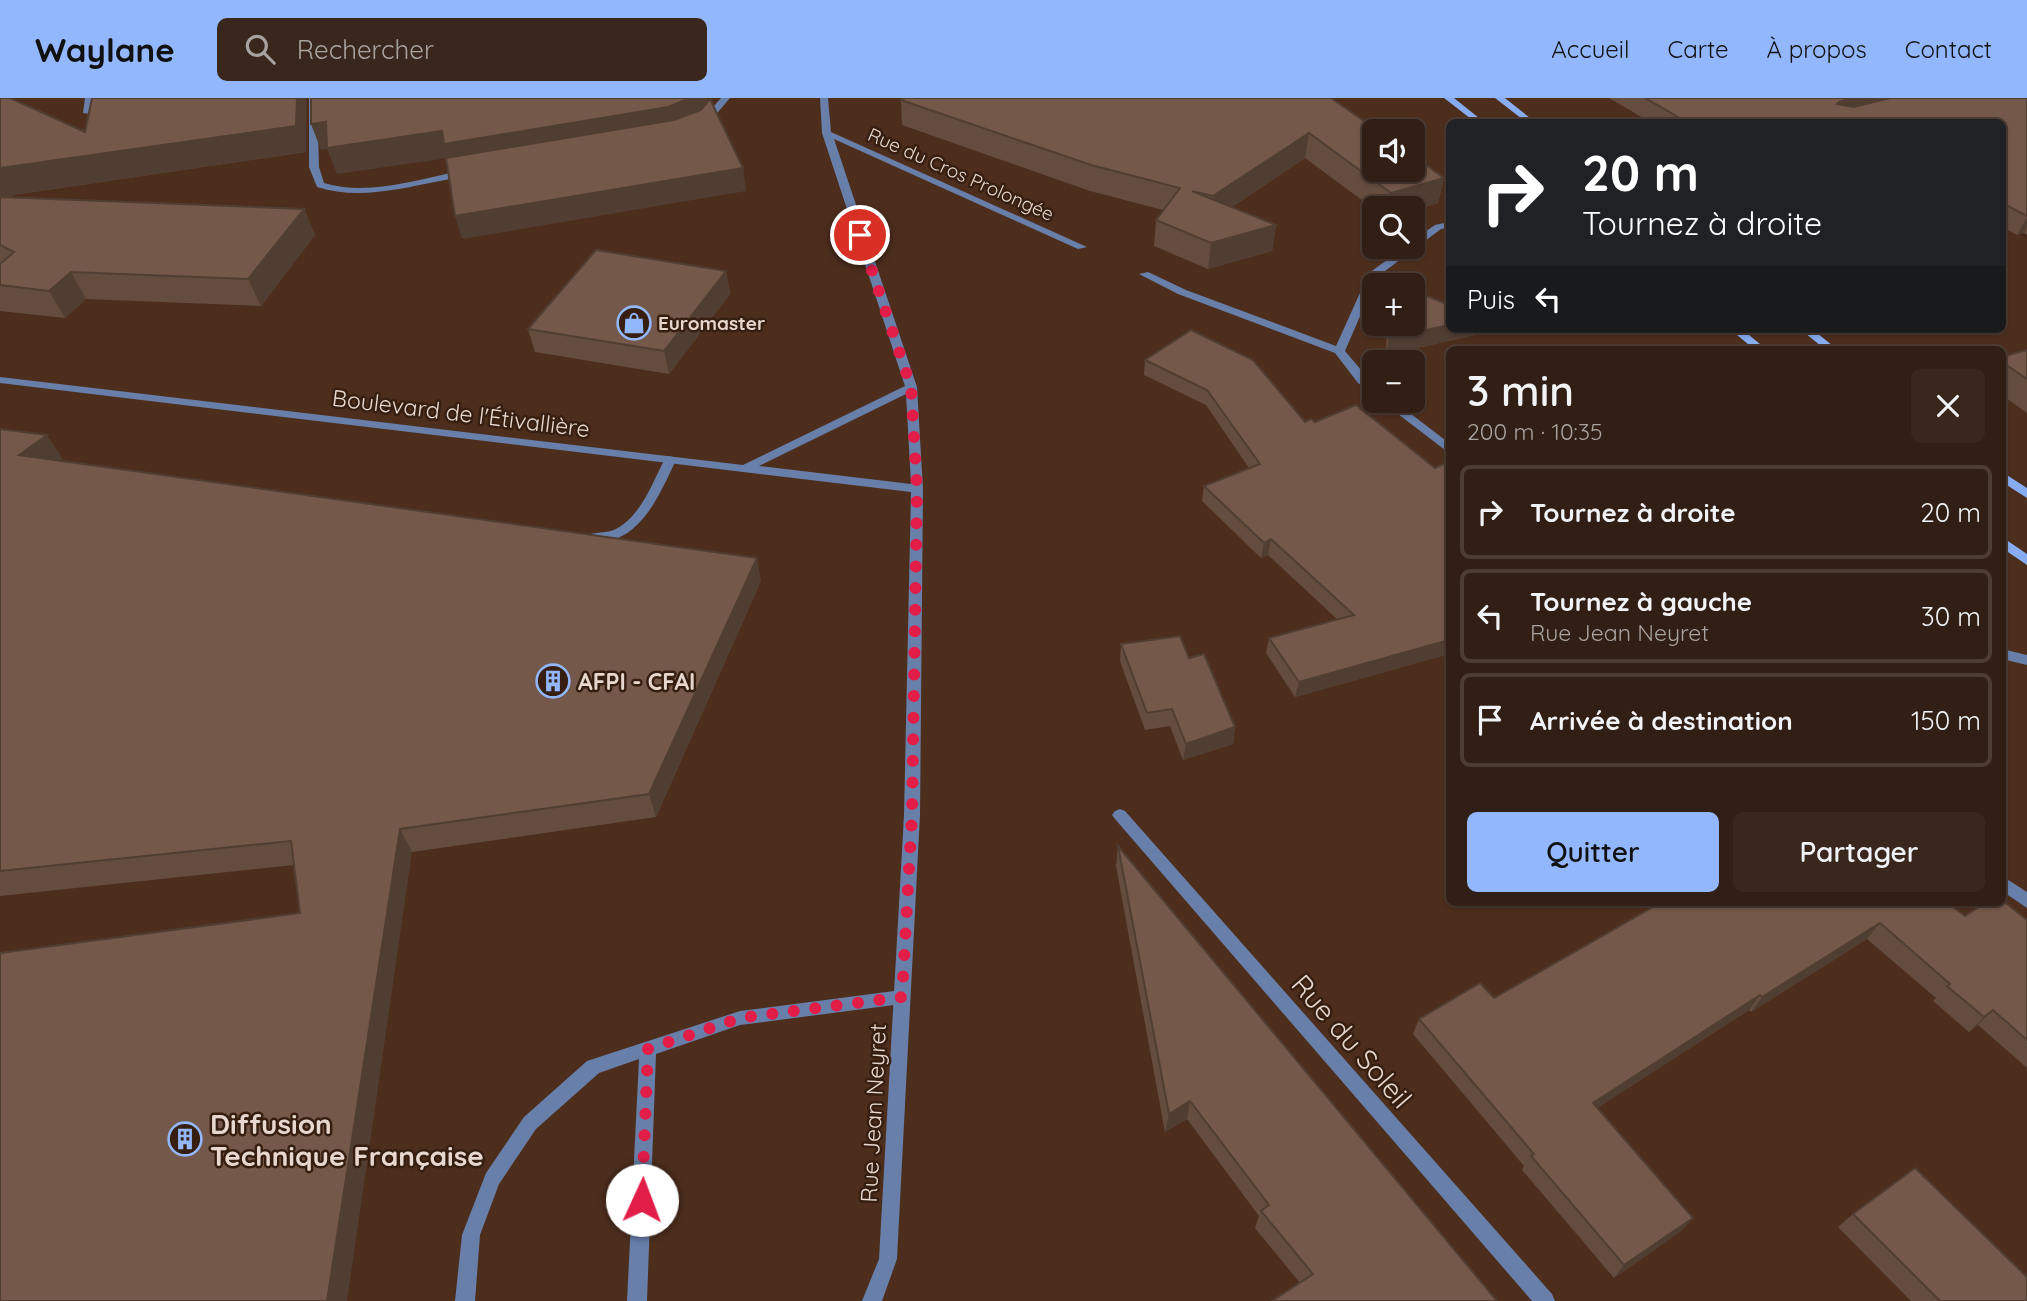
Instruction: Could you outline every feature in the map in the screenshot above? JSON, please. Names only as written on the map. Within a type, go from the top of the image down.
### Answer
[{"type":"main road","points":[[1448,98],[1476,119]]},
{"type":"main road","points":[[1499,98],[1527,119]]},
{"type":"main road","points":[[1740,333],[1757,346]]},
{"type":"main road","points":[[1810,333],[1828,346]]},
{"type":"main road","points":[[2006,478],[2027,494]]},
{"type":"main road","points":[[2006,544],[2027,561]]},
{"type":"street","points":[[89,98],[86,111],[122,114]]},
{"type":"street","points":[[313,98],[314,167],[320,185],[331,191],[356,192],[475,171]]},
{"type":"street","name":"Rue Jean Neyret","points":[[824,98],[827,134],[911,387],[917,489],[912,815],[888,1259],[872,1301]]},
{"type":"street","points":[[692,130],[701,127],[723,100]]},
{"type":"street","name":"Rue du Cros Prolongée","points":[[827,134],[1082,247]]},
{"type":"street","points":[[1425,237],[1446,226]]},
{"type":"street","points":[[1339,351],[1373,275],[1395,259]]},
{"type":"street","points":[[1144,274],[1182,292],[1339,351],[1362,381]]},
{"type":"street","name":"Boulevard de l'Étivallière","points":[[0,380],[917,489]]},
{"type":"street","points":[[745,469],[911,387]]},
{"type":"street","points":[[1402,413],[1446,447]]},
{"type":"street","points":[[580,535],[607,538],[625,530],[652,499],[670,460]]},
{"type":"street","points":[[2006,655],[2027,660]]},
{"type":"street","name":"Rue du Soleil","points":[[1119,815],[1545,1301]]},
{"type":"street","points":[[2006,885],[2027,901]]},
{"type":"street","points":[[465,1301],[471,1236],[492,1179],[530,1123],[593,1067],[740,1018],[902,997]]},
{"type":"street","points":[[638,1301],[648,1049]]},
{"type":"shaded area","points":[[0,98],[1976,98],[1850,119],[1446,119],[1446,333],[2006,333],[2006,226],[2027,239],[2027,1301],[0,1301]]},
{"type":"building","points":[[0,98],[10,98],[85,132],[92,98],[297,98],[296,126],[0,168]]},
{"type":"building","points":[[311,98],[690,98],[668,107],[444,144],[442,131],[327,148],[326,122],[311,124]]},
{"type":"building","points":[[1331,98],[1362,120],[1362,172],[1309,133],[1213,196],[1192,191],[1276,225],[1211,243],[1156,220],[1180,188],[1091,165],[901,100]]},
{"type":"building","points":[[1645,98],[1852,98],[1837,104],[1854,107],[1890,98],[2027,98],[2027,216],[2006,205],[2006,119],[1682,119]]},
{"type":"building","points":[[710,99],[743,168],[455,216],[446,158],[674,120],[701,110]]},
{"type":"building","points":[[1425,164],[1444,178],[1391,193],[1376,182],[1425,182]]},
{"type":"building","points":[[0,197],[304,209],[248,279],[71,272],[49,291],[0,285],[0,264],[14,252],[0,245]]},
{"type":"building","name":"Euromaster","points":[[596,250],[726,271],[664,351],[528,329]]},
{"type":"building","points":[[1425,295],[1446,304],[1446,326],[1425,330]]},
{"type":"building","points":[[1191,330],[1253,360],[1305,422],[1311,419],[1315,422],[1356,405],[1362,413],[1366,413],[1435,468],[1446,463],[1446,641],[1299,682],[1269,638],[1354,615],[1271,539],[1264,543],[1204,486],[1260,464],[1207,390],[1145,360]]},
{"type":"building","points":[[2027,350],[2027,379],[2006,365],[2006,356]]},
{"type":"building","points":[[0,429],[47,435],[19,455],[757,558],[649,794],[400,829],[327,1301],[0,1301],[0,953],[300,913],[291,841],[0,871]]},
{"type":"building","points":[[1180,636],[1189,658],[1204,654],[1235,727],[1186,744],[1172,709],[1147,713],[1121,644]]},
{"type":"building","points":[[1118,846],[1497,1301],[1272,1301],[1313,1274],[1261,1211],[1269,1205],[1190,1101],[1169,1114]]},
{"type":"building","points":[[2006,903],[2027,920],[2027,1040],[1993,1010],[1984,1017],[1880,923],[1762,997],[1760,995],[1593,1103],[1693,1218],[1624,1265],[1419,1019],[1480,983],[1494,998],[1655,906],[1952,906],[1965,916],[1980,906],[2006,906]]},
{"type":"building","points":[[1915,1168],[2027,1277],[2027,1301],[1940,1301],[1853,1214]]},
{"type":"place","name":"Euromaster","points":[[634,323]]},
{"type":"place","name":"AFPI - CFAI","points":[[553,681]]},
{"type":"place","name":"Diffusion Technique Française","points":[[185,1139]]},
{"type":"route","points":[[642,1200],[648,1049],[740,1018],[902,997],[912,815],[917,489],[911,387],[860,235]]}]
